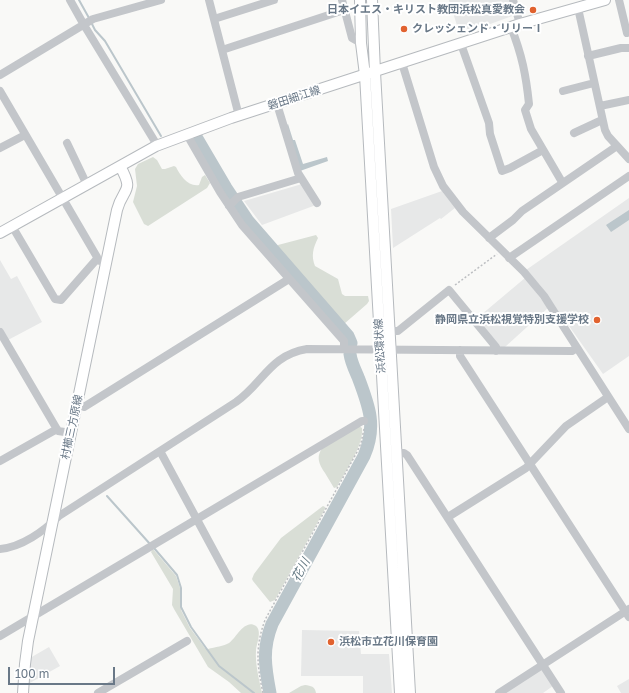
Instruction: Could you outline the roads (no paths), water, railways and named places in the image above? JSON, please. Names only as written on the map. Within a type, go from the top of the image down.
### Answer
[{"type":"main road","name":"浜松環状線","points":[[360,0],[362,43],[370,74],[390,331],[386,350],[397,453],[410,693]]},
{"type":"main road","name":"浜松環状線","points":[[372,0],[370,74],[386,350],[400,693]]},
{"type":"main road","name":"磐田細江線","points":[[0,233],[157,145],[239,116],[516,26],[604,0]]},
{"type":"main road","name":"村櫛三方原線","points":[[23,693],[25,664],[77,405],[101,261],[117,208],[128,186],[126,177],[120,166]]},
{"type":"street","points":[[70,0],[88,22],[157,145]]},
{"type":"street","points":[[0,75],[88,22],[161,0]]},
{"type":"street","points":[[209,0],[239,116]]},
{"type":"street","points":[[214,19],[274,0]]},
{"type":"street","points":[[342,0],[352,38],[362,43]]},
{"type":"street","points":[[513,0],[529,104],[525,110],[531,128],[562,182]]},
{"type":"street","points":[[619,0],[627,33]]},
{"type":"street","points":[[578,8],[602,120],[608,136],[629,159]]},
{"type":"street","points":[[222,50],[344,10]]},
{"type":"street","points":[[461,44],[489,123],[490,134],[502,171],[543,150]]},
{"type":"street","points":[[588,56],[621,48],[629,48]]},
{"type":"street","points":[[402,63],[438,177],[455,204],[531,280],[544,296],[629,429]]},
{"type":"street","points":[[563,91],[594,83]]},
{"type":"street","points":[[0,91],[101,261],[61,300],[55,299],[12,226]]},
{"type":"street","points":[[600,106],[629,100]]},
{"type":"street","points":[[277,104],[300,175],[317,203]]},
{"type":"street","points":[[574,132],[602,120]]},
{"type":"street","points":[[188,134],[190,140],[232,203],[248,233],[344,341],[344,349]]},
{"type":"street","points":[[0,148],[25,135]]},
{"type":"street","points":[[67,143],[87,185]]},
{"type":"street","points":[[489,238],[513,220],[522,210],[616,146]]},
{"type":"street","points":[[232,203],[238,197],[300,175]]},
{"type":"street","points":[[509,258],[629,176]]},
{"type":"street","points":[[77,405],[84,407],[289,280]]},
{"type":"street","points":[[390,331],[398,330],[449,290],[496,347],[496,350]]},
{"type":"street","points":[[0,332],[58,431],[71,433]]},
{"type":"street","points":[[0,549],[19,544],[46,529],[59,516],[242,398],[275,362],[290,353],[307,349],[572,351],[577,348]]},
{"type":"street","points":[[460,350],[460,356],[628,612],[498,693]]},
{"type":"street","points":[[448,517],[526,468],[566,426],[608,397]]},
{"type":"street","points":[[0,636],[364,421]]},
{"type":"street","points":[[0,462],[57,429]]},
{"type":"street","points":[[160,451],[229,579]]},
{"type":"street","points":[[397,453],[404,453],[407,455],[561,693]]},
{"type":"street","points":[[98,693],[187,640]]},
{"type":"waterway","points":[[79,0],[89,18]]},
{"type":"waterway","points":[[91,22],[95,30],[105,41],[161,136]]},
{"type":"waterway","points":[[196,137],[226,188],[248,221],[348,336],[351,343]]},
{"type":"waterway","name":"花川","points":[[270,693],[265,658],[267,642],[272,624],[364,456],[368,445],[371,425],[370,416],[350,354]]},
{"type":"waterway","points":[[107,496],[150,544]]},
{"type":"waterway","points":[[154,548],[177,575],[181,588],[181,607],[191,627],[219,666],[254,693]]},
{"type":"place","name":"日本イエス・キリスト教団浜松真愛教会","points":[[533,10]]},
{"type":"place","name":"クレッシェンド・リリーⅠ","points":[[404,29]]},
{"type":"place","name":"静岡県立浜松視覚特別支援学校","points":[[597,320]]},
{"type":"place","name":"浜松市立花川保育園","points":[[331,642]]}]
